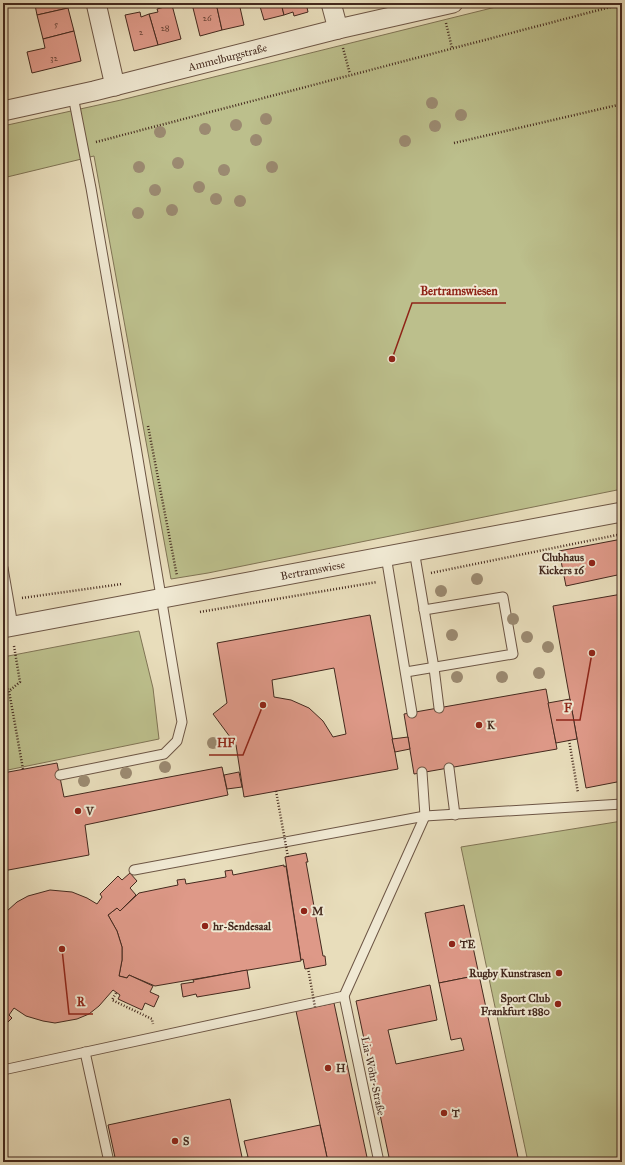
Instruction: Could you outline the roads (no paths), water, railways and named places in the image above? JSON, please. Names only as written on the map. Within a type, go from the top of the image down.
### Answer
[{"type":"street","points":[[96,3],[115,86]]},
{"type":"street","points":[[331,3],[338,30]]},
{"type":"street","name":"Ammelburgstraße","points":[[3,111],[115,86],[448,4]]},
{"type":"street","name":"Bertramswiese","points":[[8,627],[622,512]]},
{"type":"lane","points":[[60,775],[164,754],[177,741],[182,722],[159,579],[83,145],[73,96]]},
{"type":"lane","points":[[414,550],[434,668],[439,708]]},
{"type":"lane","points":[[386,556],[412,712]]},
{"type":"lane","points":[[3,568],[9,600],[8,627]]},
{"type":"lane","points":[[406,672],[513,654],[503,597],[424,610]]},
{"type":"lane","points":[[449,768],[455,815]]},
{"type":"lane","points":[[3,1070],[344,996],[425,816],[422,772]]},
{"type":"lane","points":[[134,870],[425,816],[622,804]]},
{"type":"lane","name":"Lia-Wöhr-Straße","points":[[344,996],[379,1162]]},
{"type":"lane","points":[[85,1052],[109,1162]]},
{"type":"place","name":"Bertramswiesen","points":[[392,359]]},
{"type":"place","name":"Clubhaus Kickers 16","points":[[592,563]]},
{"type":"place","name":"F","points":[[592,653]]},
{"type":"place","name":"HF","points":[[263,705]]},
{"type":"place","name":"K","points":[[479,725]]},
{"type":"place","name":"V","points":[[78,811]]},
{"type":"place","name":"M","points":[[304,911]]},
{"type":"place","name":"hr-Sendesaal","points":[[205,926]]},
{"type":"place","name":"TE","points":[[452,944]]},
{"type":"place","name":"R","points":[[62,949]]},
{"type":"place","name":"Rugby Kunstrasen","points":[[559,973]]},
{"type":"place","name":"Sport Club Frankfurt 1880","points":[[558,1004]]},
{"type":"place","name":"H","points":[[328,1068]]},
{"type":"place","name":"T","points":[[444,1113]]},
{"type":"place","name":"S","points":[[175,1141]]}]
